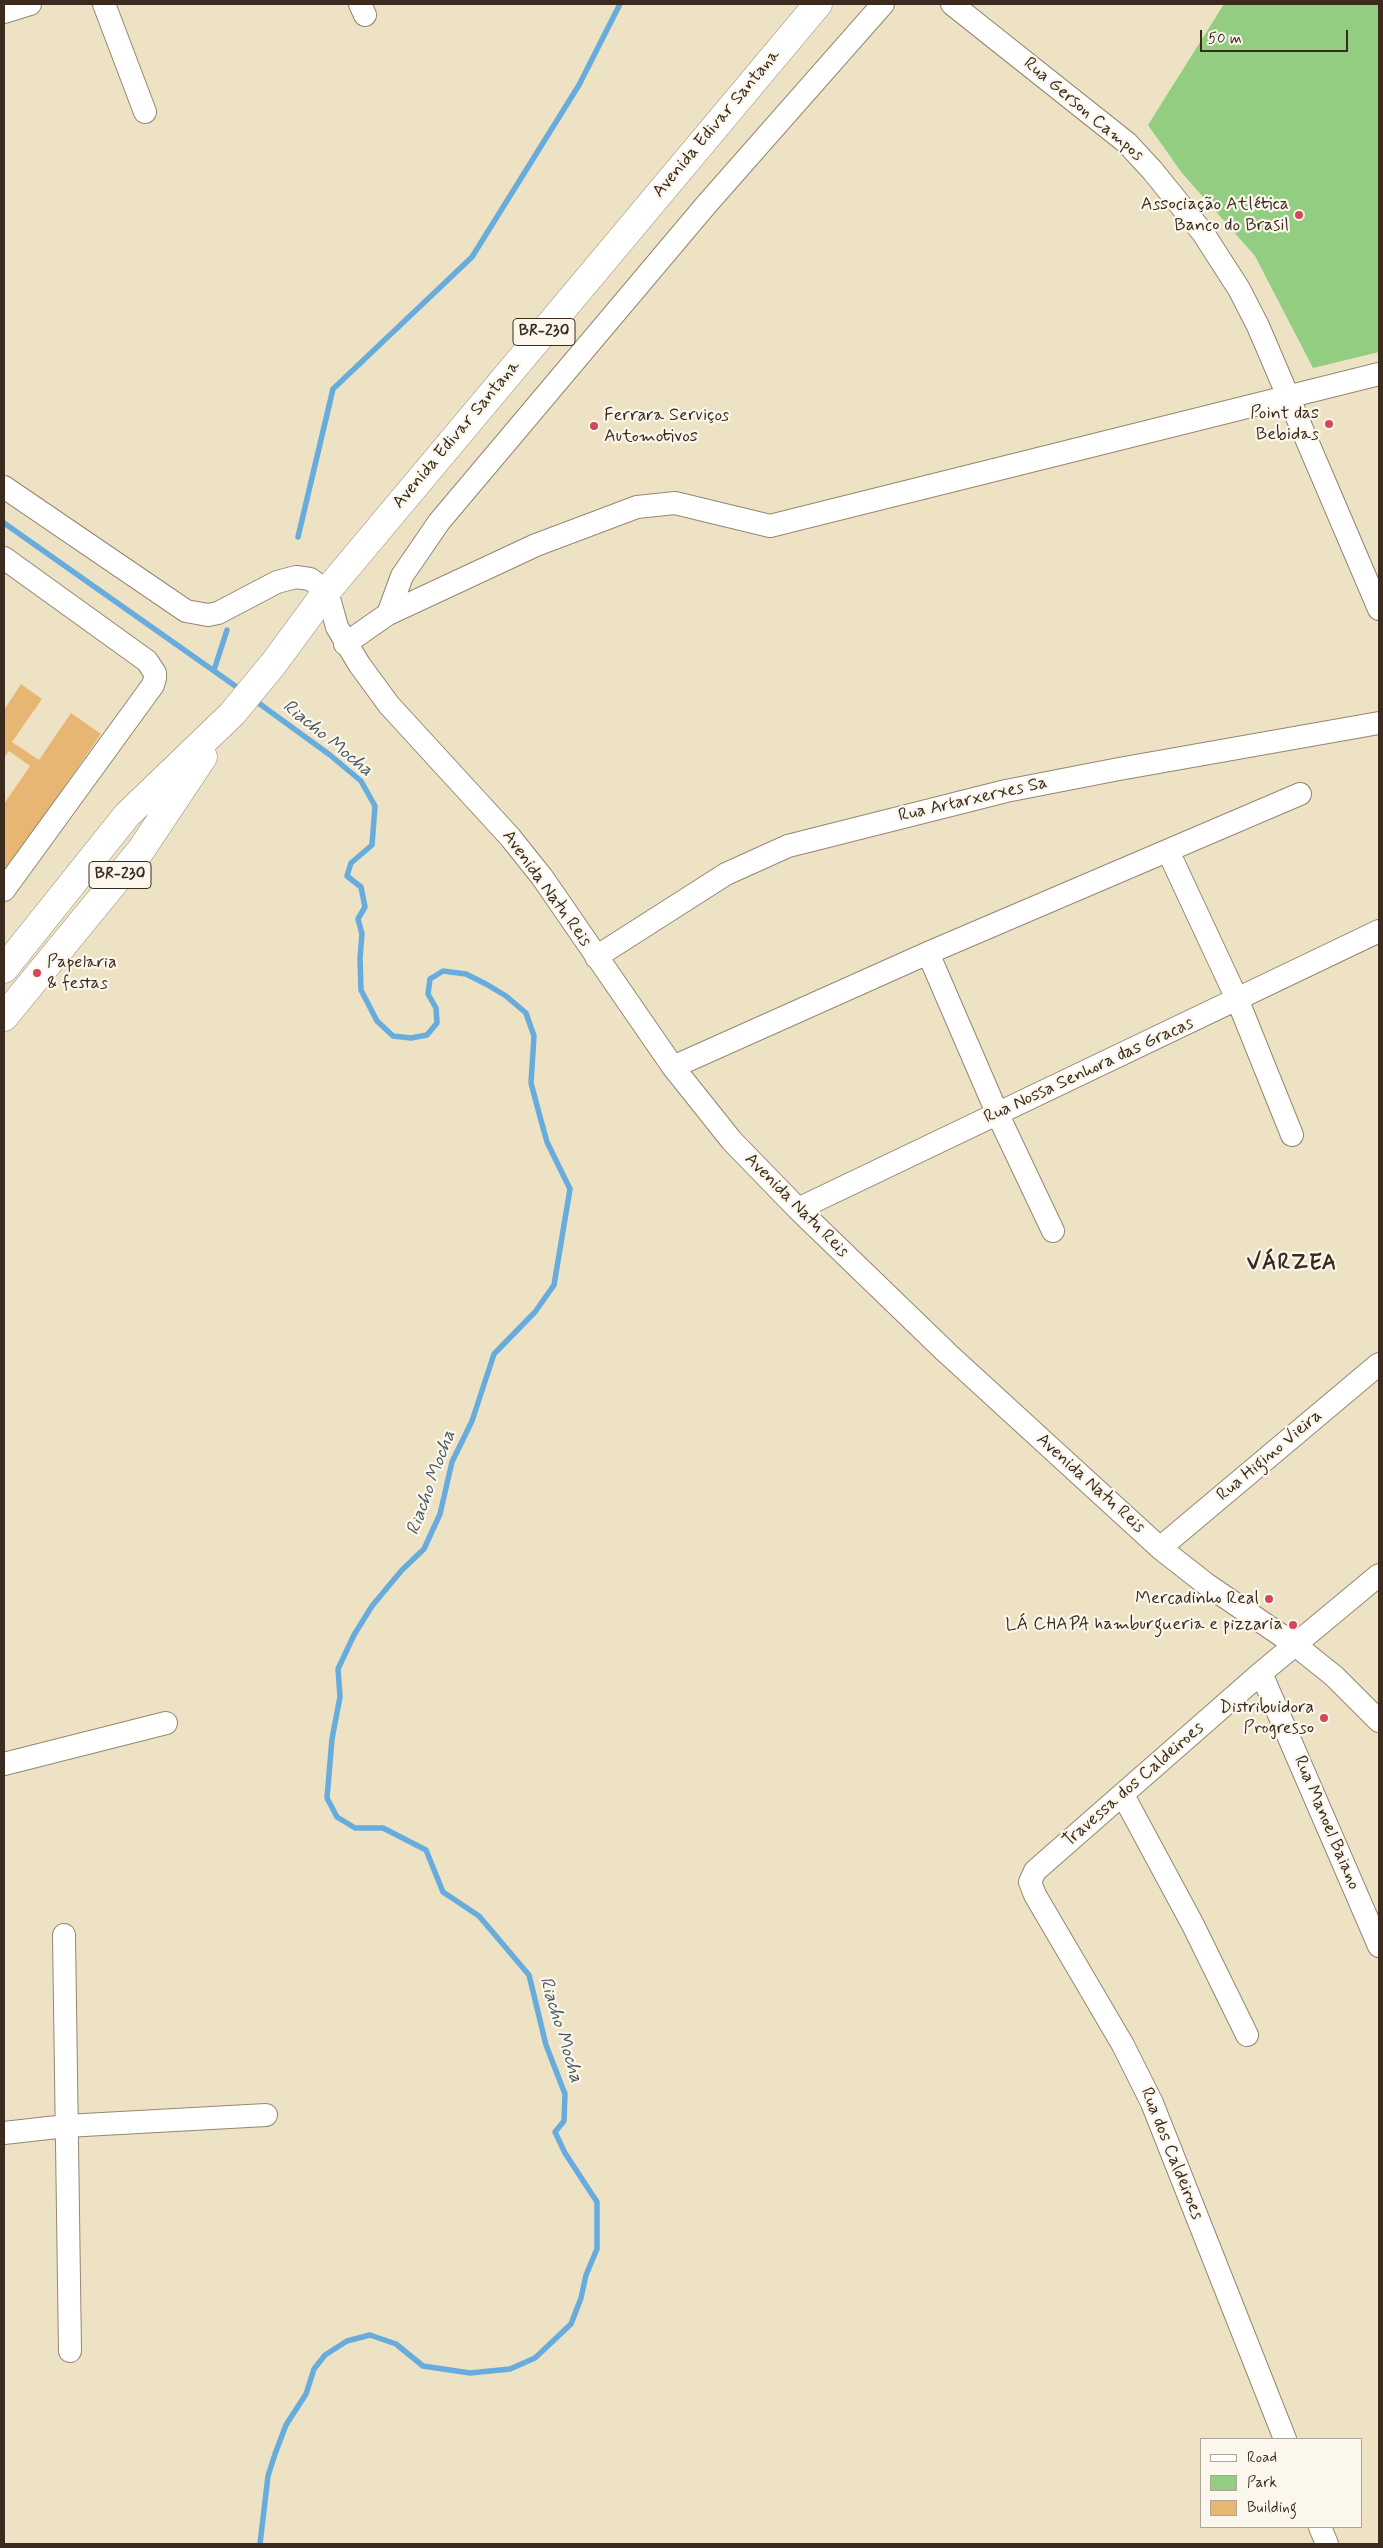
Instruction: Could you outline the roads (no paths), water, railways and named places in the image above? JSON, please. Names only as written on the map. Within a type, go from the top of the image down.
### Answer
[{"type":"highway","name":"Avenida Edivar Santana","points":[[228,719],[274,663],[327,591],[818,4]]},
{"type":"highway","name":"BR-230","points":[[4,969],[132,809],[228,719]]},
{"type":"highway","name":"BR-230","points":[[4,1017],[141,850],[228,719]]},
{"type":"street","points":[[4,12],[30,4]]},
{"type":"street","points":[[104,4],[145,112]]},
{"type":"street","points":[[388,614],[402,576],[439,522],[706,205],[883,4]]},
{"type":"street","name":"Rua Gerson Campos","points":[[952,4],[1100,120],[1152,170],[1223,262],[1258,326],[1379,609]]},
{"type":"street","points":[[346,644],[388,614],[536,546],[637,507],[676,503],[770,526],[1379,374]]},
{"type":"street","points":[[4,487],[186,611],[208,615],[218,613],[278,582],[296,577],[310,579],[327,591]]},
{"type":"street","points":[[4,558],[136,652],[147,661],[155,673],[153,685],[4,890]]},
{"type":"street","name":"Avenida Natu Reis","points":[[327,591],[337,627],[346,644],[389,705],[527,858],[672,1067],[732,1141],[798,1209],[947,1352],[1160,1548],[1206,1584],[1294,1644],[1334,1676],[1379,1721]]},
{"type":"street","name":"Rua Artarxerxes Sa","points":[[596,957],[726,874],[788,846],[1015,790],[1379,723]]},
{"type":"street","points":[[672,1067],[928,953],[1300,794]]},
{"type":"street","points":[[1168,852],[1238,1001],[1292,1135]]},
{"type":"street","name":"Rua Nossa Senhora das Gracas","points":[[798,1209],[1238,1001],[1379,931]]},
{"type":"street","points":[[928,953],[998,1115],[1053,1231]]},
{"type":"street","name":"Rua Higino Vieira","points":[[1160,1548],[1379,1364]]},
{"type":"street","name":"Travessa dos Caldeiroes","points":[[1030,1882],[1035,1871],[1260,1673],[1379,1575]]},
{"type":"street","name":"Rua Manoel Baiano","points":[[1260,1673],[1379,1946]]},
{"type":"street","points":[[4,1764],[166,1723]]},
{"type":"street","points":[[1123,1795],[1193,1925],[1247,2035]]},
{"type":"street","name":"Rua dos Caldeiroes","points":[[1030,1882],[1035,1895],[1123,2045],[1152,2103],[1286,2438]]},
{"type":"street","points":[[64,1935],[70,2350]]},
{"type":"street","points":[[4,2133],[66,2126],[266,2115]]},
{"type":"street","points":[[1320,2528],[1327,2544]]},
{"type":"waterway","points":[[298,537],[333,389],[472,257],[579,85],[620,4]]},
{"type":"waterway","name":"Riacho Mocha","points":[[4,523],[241,690]]},
{"type":"waterway","points":[[214,670],[227,630]]},
{"type":"waterway","name":"Riacho Mocha","points":[[253,699],[330,755],[361,781],[375,806],[372,845],[351,863],[347,876],[361,887],[365,907],[358,919],[362,934],[360,958],[361,990],[377,1021],[393,1036],[411,1038],[427,1035],[437,1023],[436,1008],[428,994],[430,979],[443,971],[466,974],[486,984],[506,996],[526,1013],[534,1036],[531,1083],[547,1142],[570,1189],[554,1285],[535,1312],[494,1354],[472,1421],[452,1462],[440,1514],[424,1549],[402,1570],[372,1606],[354,1635],[338,1669],[340,1697],[332,1739],[327,1798],[337,1817],[355,1828],[383,1828],[426,1850],[443,1892],[479,1916],[529,1975],[546,2045],[565,2094],[564,2121],[555,2132],[565,2153],[597,2202],[597,2249],[586,2275],[581,2298],[571,2324],[535,2358],[510,2369],[470,2373],[423,2366],[396,2344],[370,2335],[347,2341],[325,2355],[314,2369],[306,2394],[286,2425],[275,2454],[268,2476],[260,2544]]},
{"type":"place","name":"Associação Atlética Banco do Brasil","points":[[1299,215]]},
{"type":"place","name":"Point das Bebidas","points":[[1329,424]]},
{"type":"place","name":"Ferrara Serviços Automotivos","points":[[594,426]]},
{"type":"place","name":"Papelaria & festas","points":[[37,973]]},
{"type":"place","name":"Mercadinho Real","points":[[1269,1599]]},
{"type":"place","name":"LÁ CHAPA hamburgueria e pizzaria","points":[[1293,1625]]},
{"type":"place","name":"Distribuidora Progresso","points":[[1324,1718]]},
{"type":"district","name":"VÁRZEA","points":[[1292,1264]]}]
